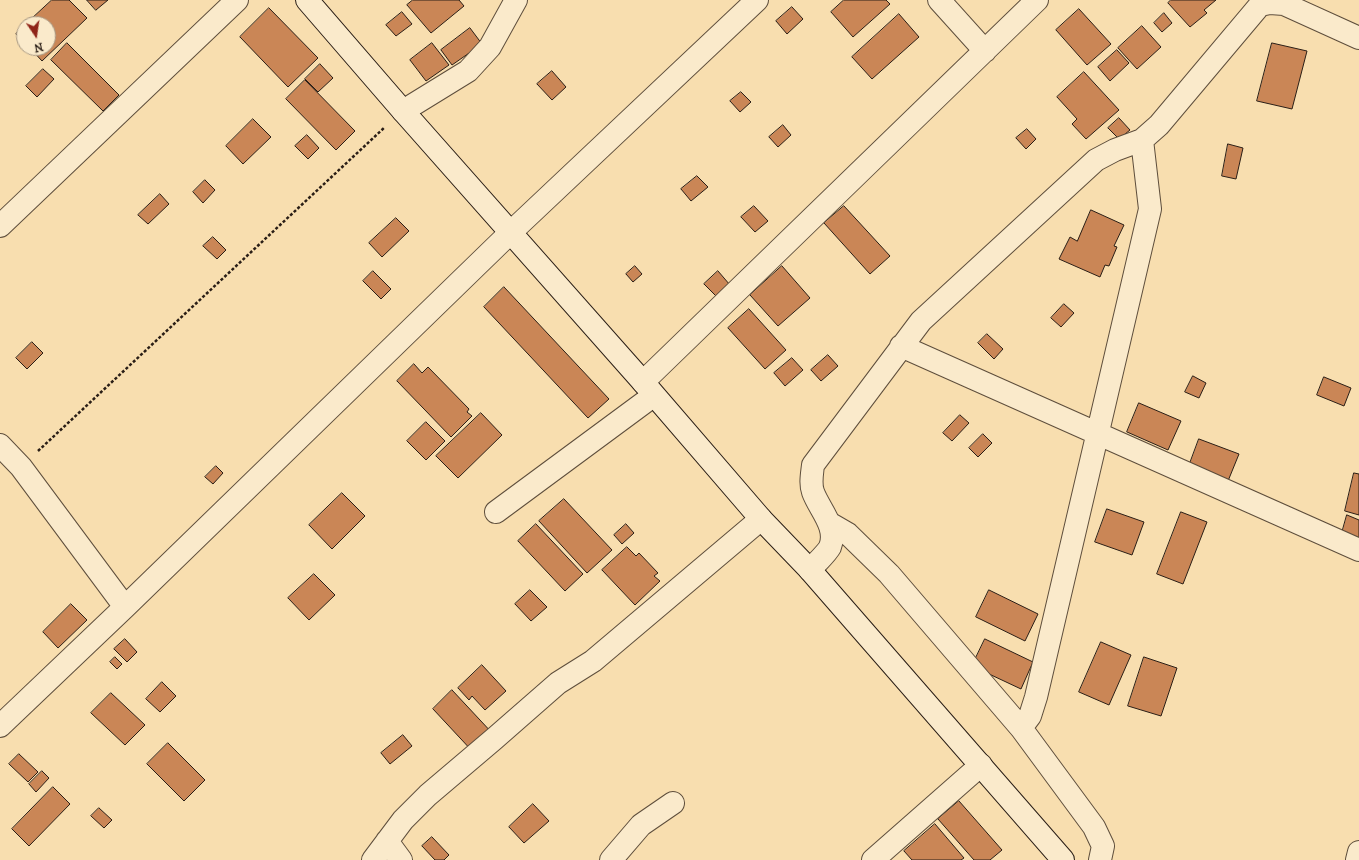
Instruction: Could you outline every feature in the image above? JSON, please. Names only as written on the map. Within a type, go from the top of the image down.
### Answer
[{"type":"street","points":[[0,226],[237,0]]},
{"type":"street","points":[[307,0],[510,233],[692,438],[761,519],[810,570],[1064,860]]},
{"type":"street","points":[[403,111],[468,71],[490,47],[516,0]]},
{"type":"street","points":[[0,726],[125,608],[510,233],[757,0]]},
{"type":"street","points":[[939,0],[985,51]]},
{"type":"street","points":[[496,512],[648,389],[985,51],[1038,0]]},
{"type":"street","points":[[810,570],[830,547],[832,534],[829,523],[813,492],[813,465],[921,320],[1096,160],[1115,150],[1142,140],[1159,125],[1260,5],[1270,3],[1284,4],[1359,38]]},
{"type":"street","points":[[1021,728],[1030,716],[1036,697],[1150,209],[1142,140]]},
{"type":"street","points":[[901,346],[1359,550]]},
{"type":"street","points":[[0,445],[21,467],[125,608]]},
{"type":"street","points":[[373,860],[403,820],[428,794],[558,683],[593,661],[761,519]]},
{"type":"street","points":[[829,523],[848,534],[889,574],[1021,728],[1094,827],[1103,846],[1100,860]]},
{"type":"street","points":[[873,860],[981,765]]},
{"type":"street","points":[[611,860],[642,825],[673,803]]},
{"type":"street","points":[[387,841],[401,860]]},
{"type":"street","points":[[1358,860],[1359,852]]},
{"type":"path","points":[[21,467],[403,111]]},
{"type":"building","points":[[52,0],[69,0],[87,18],[56,48],[56,16],[35,16]]},
{"type":"building","points":[[87,0],[108,0],[96,10]]},
{"type":"building","points":[[413,0],[459,0],[464,6],[431,33],[407,5]]},
{"type":"building","points":[[844,0],[886,0],[890,4],[853,37],[831,12]]},
{"type":"building","points":[[1171,0],[1216,0],[1204,10],[1207,13],[1190,27],[1168,3]]},
{"type":"building","points":[[792,7],[803,19],[787,34],[776,21]]},
{"type":"building","points":[[269,8],[318,58],[288,87],[240,37]]},
{"type":"building","points":[[1079,9],[1111,44],[1087,65],[1056,30]]},
{"type":"building","points":[[402,12],[412,24],[396,36],[386,25]]},
{"type":"building","points":[[1164,13],[1172,23],[1162,32],[1154,23]]},
{"type":"building","points":[[899,14],[919,37],[872,79],[852,57]]},
{"type":"building","points":[[1142,26],[1161,47],[1137,69],[1118,48]]},
{"type":"building","points":[[470,28],[482,44],[452,65],[441,50]]},
{"type":"building","points":[[67,43],[119,95],[103,111],[51,60]]},
{"type":"building","points":[[432,43],[449,65],[426,81],[410,60]]},
{"type":"building","points":[[1272,43],[1307,51],[1292,109],[1257,101]]},
{"type":"building","points":[[1117,50],[1129,63],[1110,81],[1098,67]]},
{"type":"building","points":[[37,56],[47,56],[42,61]]},
{"type":"building","points":[[320,64],[333,78],[318,92],[305,79]]},
{"type":"building","points":[[43,69],[54,79],[37,97],[26,86]]},
{"type":"building","points":[[552,71],[566,87],[552,100],[537,84]]},
{"type":"building","points":[[1084,72],[1119,110],[1086,139],[1072,124],[1077,119],[1057,97]]},
{"type":"building","points":[[305,80],[355,131],[336,150],[286,99]]},
{"type":"building","points":[[741,92],[751,102],[740,112],[730,101]]},
{"type":"building","points":[[1119,118],[1130,130],[1119,139],[1108,128]]},
{"type":"building","points":[[253,119],[271,137],[243,164],[226,146]]},
{"type":"building","points":[[783,125],[791,135],[778,147],[769,137]]},
{"type":"building","points":[[1027,129],[1036,139],[1026,149],[1016,138]]},
{"type":"building","points":[[307,135],[319,148],[308,159],[295,146]]},
{"type":"building","points":[[1228,144],[1243,148],[1236,179],[1222,176]]},
{"type":"building","points":[[697,176],[708,187],[691,201],[681,189]]},
{"type":"building","points":[[205,180],[215,190],[203,203],[193,192]]},
{"type":"building","points":[[160,194],[169,204],[148,224],[138,215]]},
{"type":"building","points":[[754,206],[768,221],[755,232],[741,217]]},
{"type":"building","points":[[844,206],[890,256],[870,274],[824,223]]},
{"type":"building","points":[[1091,210],[1124,225],[1114,246],[1117,247],[1109,266],[1105,265],[1100,277],[1059,259],[1070,237],[1077,241]]},
{"type":"building","points":[[396,218],[409,231],[382,257],[369,243]]},
{"type":"building","points":[[213,237],[226,250],[217,259],[203,246]]},
{"type":"building","points":[[635,266],[642,274],[633,282],[626,274]]},
{"type":"building","points":[[782,266],[810,298],[778,326],[750,295]]},
{"type":"building","points":[[373,271],[391,289],[381,299],[363,281]]},
{"type":"building","points":[[718,271],[730,285],[717,297],[704,284]]},
{"type":"building","points":[[504,287],[609,399],[588,418],[484,307]]},
{"type":"building","points":[[1064,304],[1074,313],[1061,327],[1051,318]]},
{"type":"building","points":[[749,309],[786,350],[765,369],[728,328]]},
{"type":"building","points":[[987,334],[1003,349],[994,359],[978,343]]},
{"type":"building","points":[[32,342],[43,353],[27,369],[16,358]]},
{"type":"building","points":[[828,355],[838,366],[821,381],[811,370]]},
{"type":"building","points":[[792,358],[803,370],[785,386],[774,373]]},
{"type":"building","points":[[414,364],[422,373],[428,367],[469,409],[467,412],[472,416],[451,437],[397,381]]},
{"type":"building","points":[[1193,376],[1206,383],[1199,398],[1185,392]]},
{"type":"building","points":[[1324,377],[1351,388],[1344,406],[1317,395]]},
{"type":"building","points":[[1139,403],[1181,421],[1168,450],[1127,432]]},
{"type":"building","points":[[481,413],[502,435],[458,478],[436,456]]},
{"type":"building","points":[[960,415],[969,423],[952,441],[943,433]]},
{"type":"building","points":[[426,422],[445,441],[426,460],[407,441]]},
{"type":"building","points":[[983,434],[992,443],[978,457],[969,448]]},
{"type":"building","points":[[1199,439],[1239,454],[1228,481],[1189,466]]},
{"type":"building","points":[[216,466],[223,473],[213,484],[205,477]]},
{"type":"building","points":[[1354,473],[1359,474],[1359,515],[1345,511]]},
{"type":"building","points":[[342,493],[365,516],[332,549],[309,525]]},
{"type":"building","points":[[564,499],[612,550],[587,573],[539,521]]},
{"type":"building","points":[[1107,509],[1144,522],[1132,555],[1095,542]]},
{"type":"building","points":[[1181,512],[1207,522],[1183,584],[1157,574]]},
{"type":"building","points":[[1347,515],[1359,520],[1359,549],[1340,540]]},
{"type":"building","points":[[536,524],[583,574],[565,591],[518,541]]},
{"type":"building","points":[[626,524],[634,533],[622,544],[614,535]]},
{"type":"building","points":[[627,547],[636,556],[639,553],[658,573],[654,576],[660,581],[635,605],[602,570]]},
{"type":"building","points":[[314,574],[335,595],[309,620],[288,598]]},
{"type":"building","points":[[530,590],[547,607],[531,621],[515,604]]},
{"type":"building","points":[[989,590],[1038,614],[1025,641],[976,617]]},
{"type":"building","points":[[71,604],[87,620],[58,648],[43,632]]},
{"type":"building","points":[[125,639],[137,652],[127,662],[114,649]]},
{"type":"building","points":[[985,639],[1033,662],[1021,689],[972,666]]},
{"type":"building","points":[[1101,642],[1131,655],[1109,705],[1079,692]]},
{"type":"building","points":[[115,657],[122,664],[117,669],[110,662]]},
{"type":"building","points":[[1144,657],[1177,668],[1161,716],[1128,706]]},
{"type":"building","points":[[482,665],[506,691],[485,710],[472,696],[469,700],[458,688]]},
{"type":"building","points":[[162,682],[176,696],[160,712],[146,699]]},
{"type":"building","points":[[452,690],[494,735],[474,753],[433,709]]},
{"type":"building","points":[[111,693],[145,725],[125,745],[91,713]]},
{"type":"building","points":[[403,735],[412,746],[390,764],[381,753]]},
{"type":"building","points":[[168,743],[205,780],[184,801],[147,764]]},
{"type":"building","points":[[19,754],[38,772],[28,782],[9,764]]},
{"type":"building","points":[[42,771],[49,778],[36,792],[29,784]]},
{"type":"building","points":[[53,787],[70,804],[29,846],[12,829]]},
{"type":"building","points":[[959,801],[1002,850],[990,860],[974,860],[938,819]]},
{"type":"building","points":[[533,804],[549,821],[524,843],[509,827]]},
{"type":"building","points":[[99,808],[112,820],[104,828],[91,816]]},
{"type":"building","points":[[935,824],[964,858],[961,860],[912,860],[904,851]]},
{"type":"building","points":[[432,837],[449,855],[444,860],[435,860],[422,846]]}]
